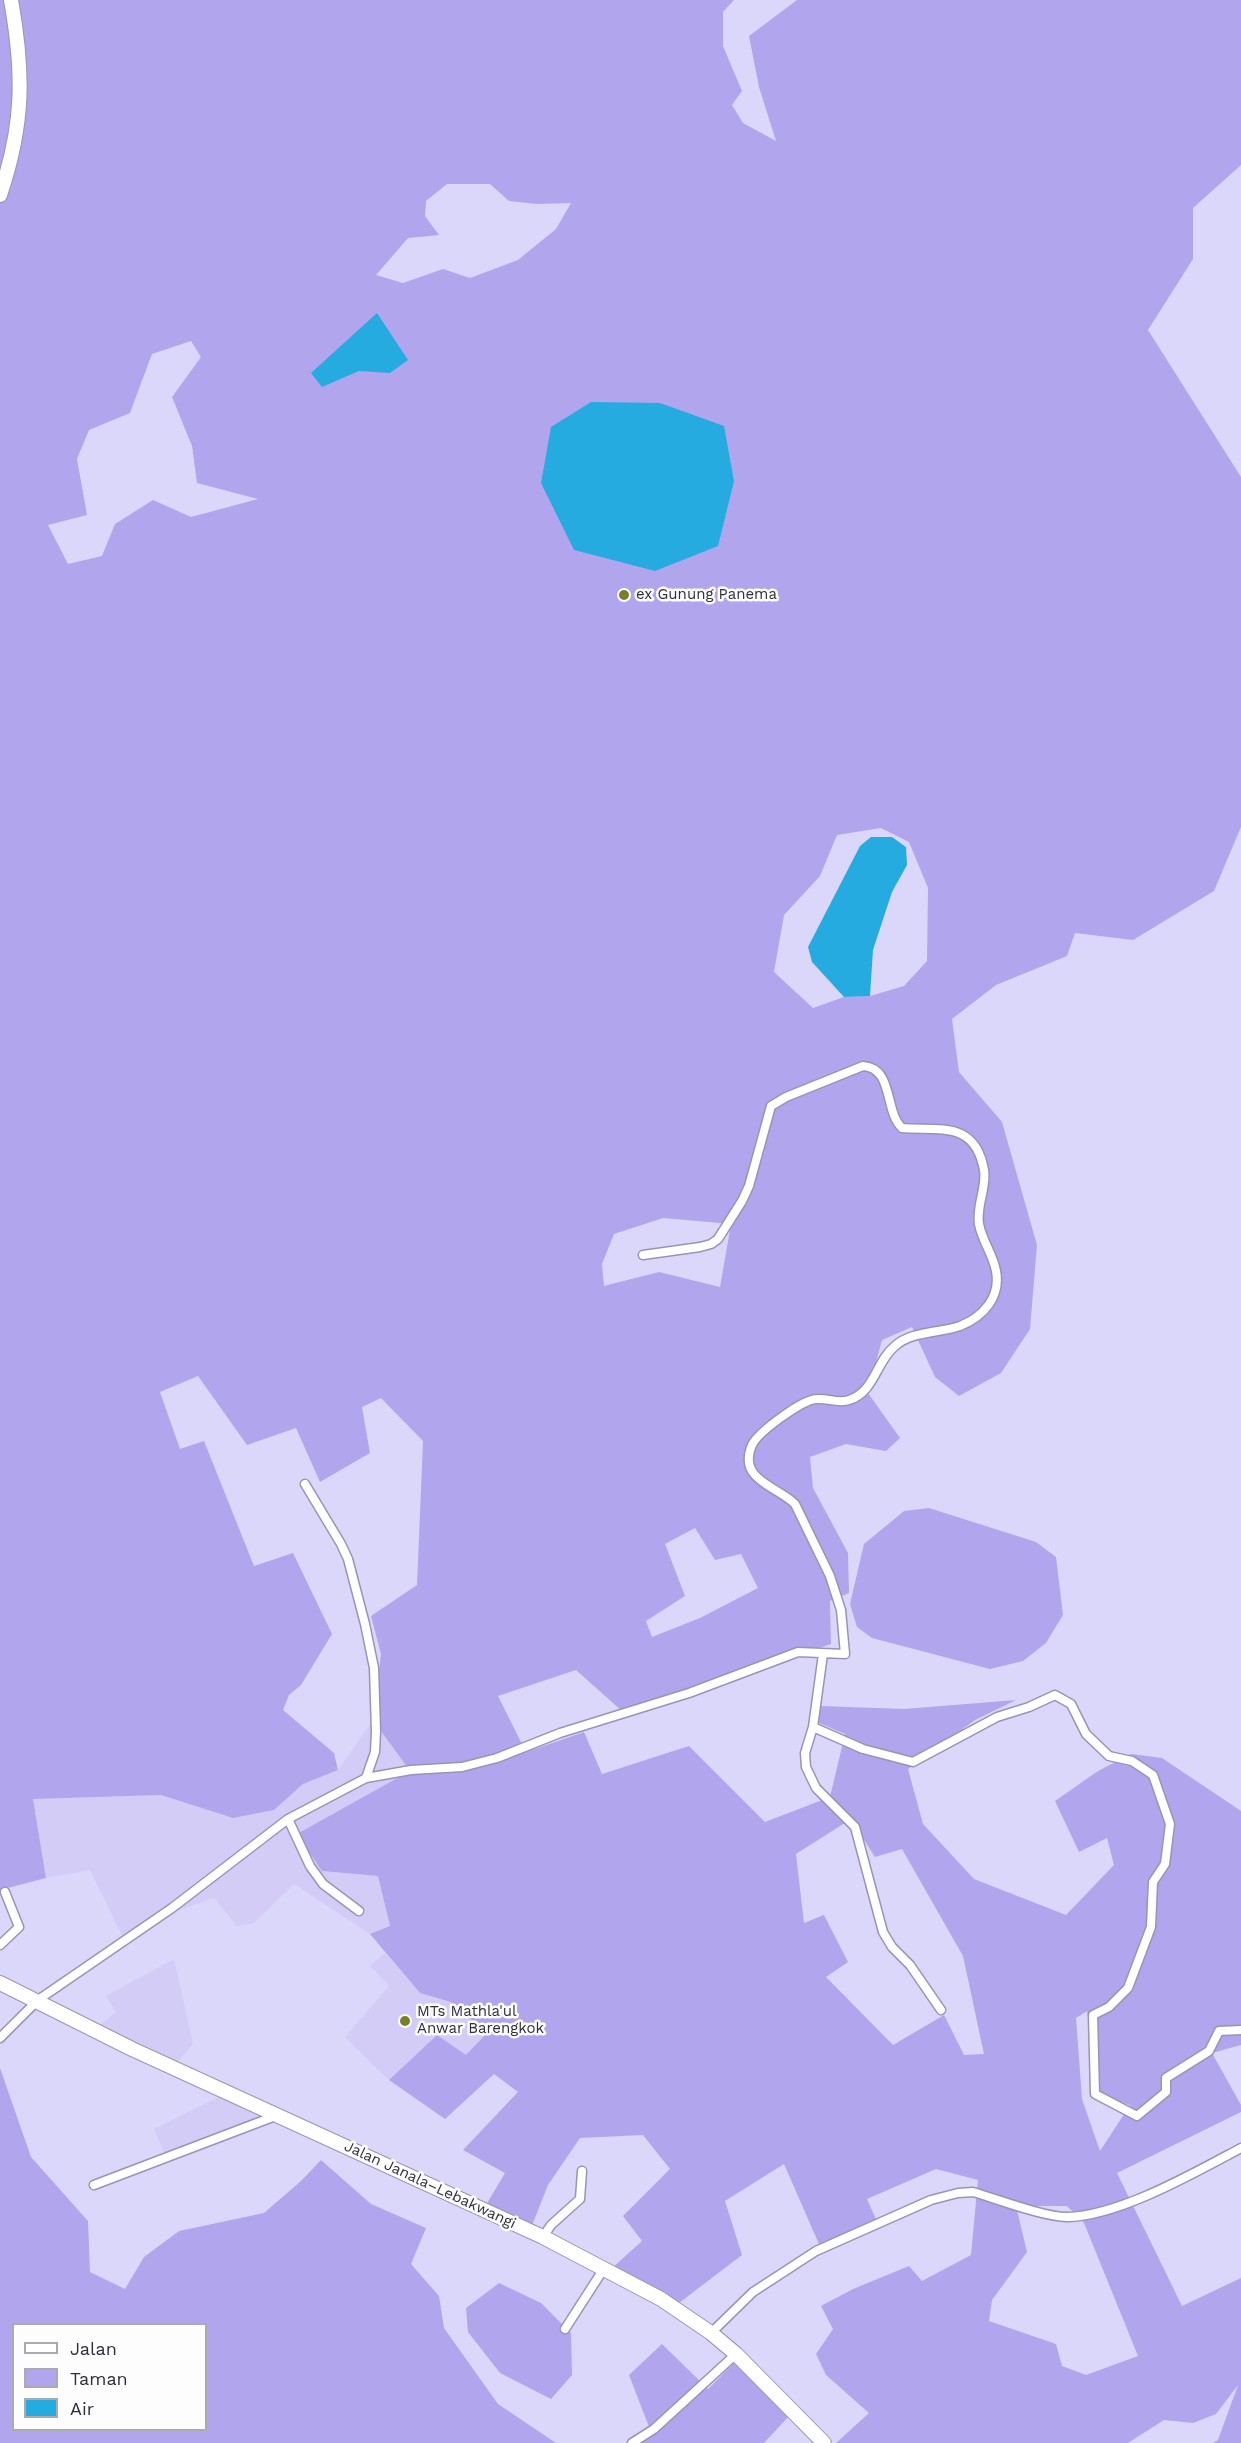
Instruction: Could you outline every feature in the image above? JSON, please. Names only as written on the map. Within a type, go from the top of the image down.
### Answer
[{"type":"main road","points":[[0,195],[15,140],[21,92],[21,70],[11,0]]},
{"type":"main road","name":"Jalan Janala–Lebakwangi","points":[[0,1983],[132,2049],[543,2237],[661,2299],[711,2333],[736,2354],[824,2443]]},
{"type":"street","points":[[0,2038],[38,2000],[172,1908],[288,1819],[366,1778],[411,1770],[462,1767],[497,1758],[560,1733],[689,1694],[798,1652],[845,1654],[841,1610],[831,1576],[795,1504],[755,1478],[751,1470],[750,1451],[759,1436],[803,1402],[817,1399],[849,1400],[863,1392],[897,1344],[960,1326],[978,1316],[988,1306],[997,1284],[996,1270],[978,1221],[984,1173],[980,1152],[968,1138],[955,1131],[935,1127],[902,1128],[895,1119],[880,1073],[871,1066],[863,1066],[786,1097],[771,1106],[749,1186],[718,1239],[700,1247],[643,1255]]},
{"type":"street","points":[[305,1484],[342,1544],[365,1624],[374,1668],[376,1731],[375,1752],[366,1778]]},
{"type":"street","points":[[823,1654],[813,1727],[805,1753],[808,1774],[816,1788],[855,1827],[884,1932],[892,1947],[910,1965],[941,2010]]},
{"type":"street","points":[[813,1727],[863,1749],[913,1762],[998,1716],[1029,1707],[1055,1695],[1071,1704],[1086,1734],[1109,1756],[1132,1761],[1153,1775],[1170,1824],[1165,1864],[1153,1882],[1151,1927],[1128,1988],[1109,2007],[1093,2014],[1095,2094],[1137,2116],[1166,2092],[1166,2078],[1209,2051],[1219,2031],[1241,2030]]},
{"type":"street","points":[[288,1819],[310,1866],[323,1884],[358,1911]]},
{"type":"street","points":[[0,1945],[19,1927],[5,1892]]},
{"type":"street","points":[[94,2185],[279,2115]]},
{"type":"street","points":[[711,2333],[753,2292],[816,2251],[931,2200],[958,2193],[974,2192],[1064,2217],[1092,2214],[1121,2206],[1241,2148]]},
{"type":"street","points":[[543,2237],[551,2225],[580,2199],[582,2171]]},
{"type":"street","points":[[565,2329],[603,2270]]},
{"type":"street","points":[[632,2443],[654,2429],[736,2354]]},
{"type":"shaded area","points":[[373,1720],[410,1771],[322,1871],[378,1876],[390,1927],[370,1934],[294,1884],[254,1923],[237,1926],[214,1898],[163,1916],[123,1938],[90,1870],[46,1878],[33,1799],[161,1795],[233,1818],[274,1810],[303,1784],[338,1770]]},
{"type":"shaded area","points":[[385,1953],[420,1993],[451,2002],[486,2034],[466,2056],[437,2035],[389,2080],[345,2037],[389,1986],[370,1966]]},
{"type":"shaded area","points":[[174,1959],[193,2044],[176,2064],[96,2028],[116,2012],[106,1996]]},
{"type":"shaded area","points":[[231,2091],[271,2114],[167,2159],[154,2129]]},
{"type":"green space","points":[[0,0],[734,0],[723,12],[723,46],[742,91],[732,105],[743,123],[776,141],[759,87],[749,36],[797,0],[1241,0],[1241,165],[1193,208],[1193,259],[1148,330],[1241,477],[1241,827],[1214,891],[1133,940],[1075,933],[1067,956],[996,985],[952,1019],[959,1072],[1002,1122],[1037,1245],[1030,1329],[1001,1373],[959,1396],[935,1377],[912,1327],[882,1340],[868,1393],[900,1438],[886,1451],[846,1444],[810,1457],[813,1488],[848,1553],[849,1593],[830,1601],[831,1644],[622,1711],[576,1670],[498,1696],[526,1752],[584,1732],[602,1774],[689,1746],[765,1822],[830,1797],[845,1734],[817,1722],[820,1706],[904,1709],[1016,1700],[975,1720],[908,1769],[923,1824],[974,1879],[1066,1915],[1114,1865],[1107,1838],[1079,1852],[1055,1801],[1098,1771],[1131,1754],[1162,1758],[1241,1811],[1241,2045],[1212,2053],[1241,2105],[1241,2112],[1117,2173],[1182,2306],[1241,2278],[1241,2443],[1213,2443],[1218,2440],[1238,2385],[1216,2414],[1193,2423],[1164,2420],[1128,2443],[836,2443],[869,2413],[826,2375],[816,2354],[833,2329],[821,2306],[853,2289],[909,2266],[922,2281],[971,2255],[978,2180],[936,2169],[867,2199],[879,2226],[822,2251],[784,2164],[725,2201],[742,2255],[675,2306],[611,2269],[642,2241],[623,2216],[670,2169],[643,2135],[580,2138],[548,2185],[531,2228],[486,2205],[505,2173],[463,2150],[518,2092],[494,2074],[445,2119],[389,2080],[437,2035],[466,2055],[486,2034],[451,2002],[420,1993],[370,1934],[390,1926],[378,1876],[322,1871],[297,1834],[410,1771],[373,1720],[381,1654],[371,1616],[417,1585],[423,1441],[381,1398],[362,1407],[370,1453],[320,1482],[296,1428],[247,1445],[198,1376],[160,1392],[180,1449],[204,1441],[254,1566],[293,1553],[332,1634],[301,1685],[289,1695],[283,1710],[334,1753],[338,1770],[303,1784],[274,1810],[233,1818],[161,1795],[33,1799],[46,1878],[0,1890]],"holes":[[[447,184],[490,184],[509,201],[537,204],[571,203],[556,229],[518,260],[470,278],[443,269],[403,283],[376,275],[408,238],[439,235],[425,216],[426,201]],[[191,341],[201,357],[172,397],[192,446],[197,483],[258,499],[191,517],[153,500],[115,524],[102,556],[68,564],[48,525],[87,515],[77,459],[89,430],[130,413],[152,354]],[[881,828],[909,842],[928,888],[927,961],[904,986],[870,996],[844,997],[813,1008],[774,972],[784,915],[820,876],[837,835]],[[663,1218],[731,1224],[720,1287],[659,1272],[604,1286],[602,1264],[614,1234]],[[695,1528],[715,1560],[741,1554],[758,1588],[700,1618],[652,1637],[646,1621],[685,1596],[665,1544]],[[851,1819],[875,1857],[902,1849],[963,1956],[984,2054],[964,2055],[944,2015],[893,2045],[826,1977],[848,1962],[824,1915],[804,1923],[796,1854]],[[1087,2011],[1101,2096],[1130,2105],[1100,2151],[1082,2099],[1076,2018]],[[1016,2206],[1067,2206],[1084,2223],[1138,2356],[1086,2375],[1062,2366],[1056,2344],[989,2321],[992,2300],[1027,2252]]]},
{"type":"green space","points":[[929,1508],[1036,1542],[1056,1557],[1063,1615],[1046,1643],[1023,1661],[990,1669],[872,1638],[857,1627],[850,1604],[864,1544],[904,1511]]},
{"type":"green space","points":[[0,2068],[31,2157],[88,2221],[90,2272],[125,2289],[144,2257],[179,2231],[264,2213],[321,2160],[371,2204],[426,2228],[411,2264],[439,2296],[444,2328],[498,2404],[556,2443],[0,2443]]},
{"type":"green space","points":[[499,2283],[541,2303],[571,2333],[572,2375],[551,2399],[500,2373],[468,2332],[466,2308]]},
{"type":"green space","points":[[662,2344],[708,2389],[739,2358],[789,2416],[764,2443],[632,2443],[651,2432],[629,2375]]},
{"type":"water","points":[[377,313],[408,360],[390,373],[359,371],[322,387],[311,373]]},
{"type":"water","points":[[591,402],[660,403],[724,426],[734,481],[718,546],[655,571],[574,550],[541,483],[551,427]]},
{"type":"water","points":[[871,837],[892,837],[906,847],[907,865],[892,892],[873,950],[870,996],[844,997],[812,962],[808,947],[860,846]]},
{"type":"place","name":"ex Gunung Panema","points":[[624,595]]},
{"type":"place","name":"MTs Mathla'ul Anwar Barengkok","points":[[405,2021]]}]
